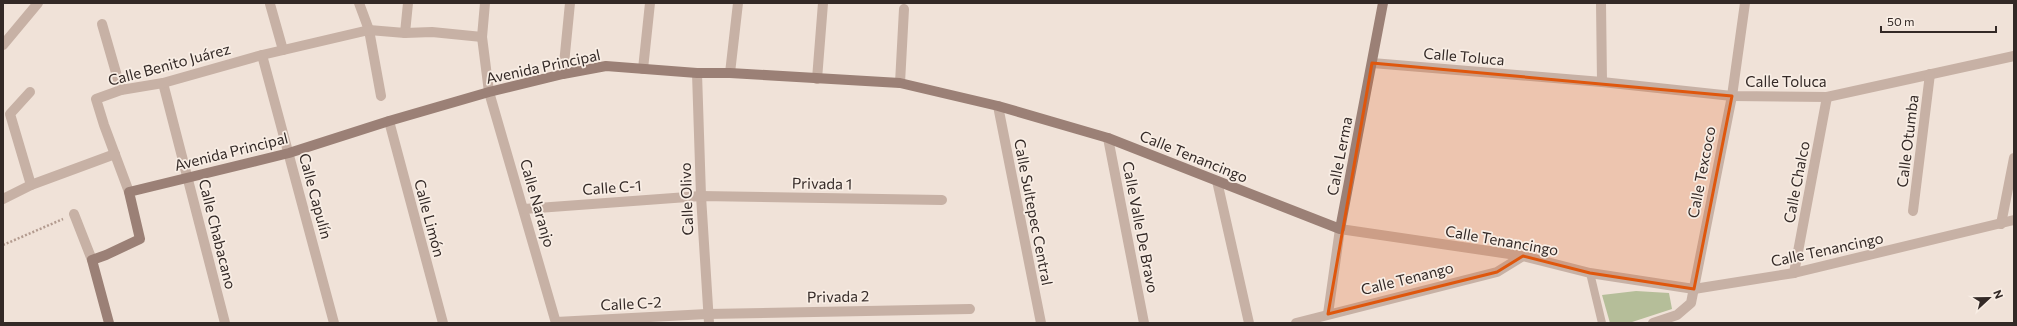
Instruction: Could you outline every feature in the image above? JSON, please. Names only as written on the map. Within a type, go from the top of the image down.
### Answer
[{"type":"street","points":[[3,45],[38,3]]},
{"type":"street","points":[[359,3],[369,30],[381,96]]},
{"type":"street","points":[[405,33],[408,3]]},
{"type":"street","name":"Calle Naranjo","points":[[485,3],[482,38],[489,92],[556,323]]},
{"type":"street","points":[[563,74],[570,3]]},
{"type":"street","points":[[644,69],[650,3]]},
{"type":"street","points":[[730,72],[738,3]]},
{"type":"street","points":[[817,79],[823,3]]},
{"type":"street","name":"Calle Lerma","points":[[1328,314],[1340,229],[1383,3]]},
{"type":"street","points":[[1601,3],[1602,82]]},
{"type":"street","name":"Calle Texcoco","points":[[1653,323],[1677,315],[1691,303],[1732,96],[1745,3]]},
{"type":"street","points":[[270,4],[283,50]]},
{"type":"street","points":[[900,83],[904,9]]},
{"type":"street","points":[[102,24],[121,90]]},
{"type":"street","name":"Calle Benito Juárez","points":[[92,260],[140,239],[129,192],[114,154],[96,99],[121,90],[163,84],[262,55],[369,30],[405,33],[432,32],[482,38]]},
{"type":"street","name":"Calle Capulín","points":[[262,55],[334,323]]},
{"type":"street","name":"Calle Toluca","points":[[1372,63],[1602,82],[1732,96],[1827,97],[2014,56]]},
{"type":"street","name":"Avenida Principal","points":[[129,192],[289,153],[389,121],[489,92],[563,74],[606,66],[697,73],[730,72],[817,79],[900,83],[998,106]]},
{"type":"street","name":"Calle Olivo","points":[[697,73],[701,196],[708,319]]},
{"type":"street","name":"Calle Otumba","points":[[1913,211],[1930,74]]},
{"type":"street","name":"Calle Chabacano","points":[[163,84],[225,323]]},
{"type":"street","points":[[30,92],[10,114],[31,185]]},
{"type":"street","name":"Calle Chalco","points":[[1794,273],[1827,97]]},
{"type":"street","name":"Calle Tenancingo","points":[[998,106],[1108,138],[1340,229],[1523,256],[1590,273],[1694,289],[1794,273],[2014,220]]},
{"type":"street","name":"Calle Sultepec Central","points":[[998,106],[1041,323]]},
{"type":"street","name":"Calle Limón","points":[[389,121],[443,323]]},
{"type":"street","name":"Calle Valle De Bravo","points":[[1108,138],[1144,323]]},
{"type":"street","points":[[3,199],[31,185],[114,154]]},
{"type":"street","points":[[2000,224],[2014,158]]},
{"type":"street","points":[[1217,182],[1249,323]]},
{"type":"street","name":"Privada 1","points":[[701,196],[942,200]]},
{"type":"street","name":"Calle C-1","points":[[524,209],[701,196]]},
{"type":"street","points":[[74,214],[92,260],[109,323]]},
{"type":"street","name":"Calle Tenango","points":[[1296,323],[1497,272],[1523,256]]},
{"type":"street","name":"Privada 2","points":[[708,319],[970,309]]},
{"type":"street","name":"Calle C-2","points":[[556,323],[708,319]]},
{"type":"lane","points":[[1590,273],[1602,323]]},
{"type":"path","points":[[3,245],[74,214]]},
{"type":"highlighted area","points":[[1372,63],[1732,96],[1694,289],[1590,273],[1523,256],[1497,272],[1328,314]]},
{"type":"green space","points":[[1636,291],[1669,293],[1672,309],[1629,323],[1610,323],[1602,295]]}]
